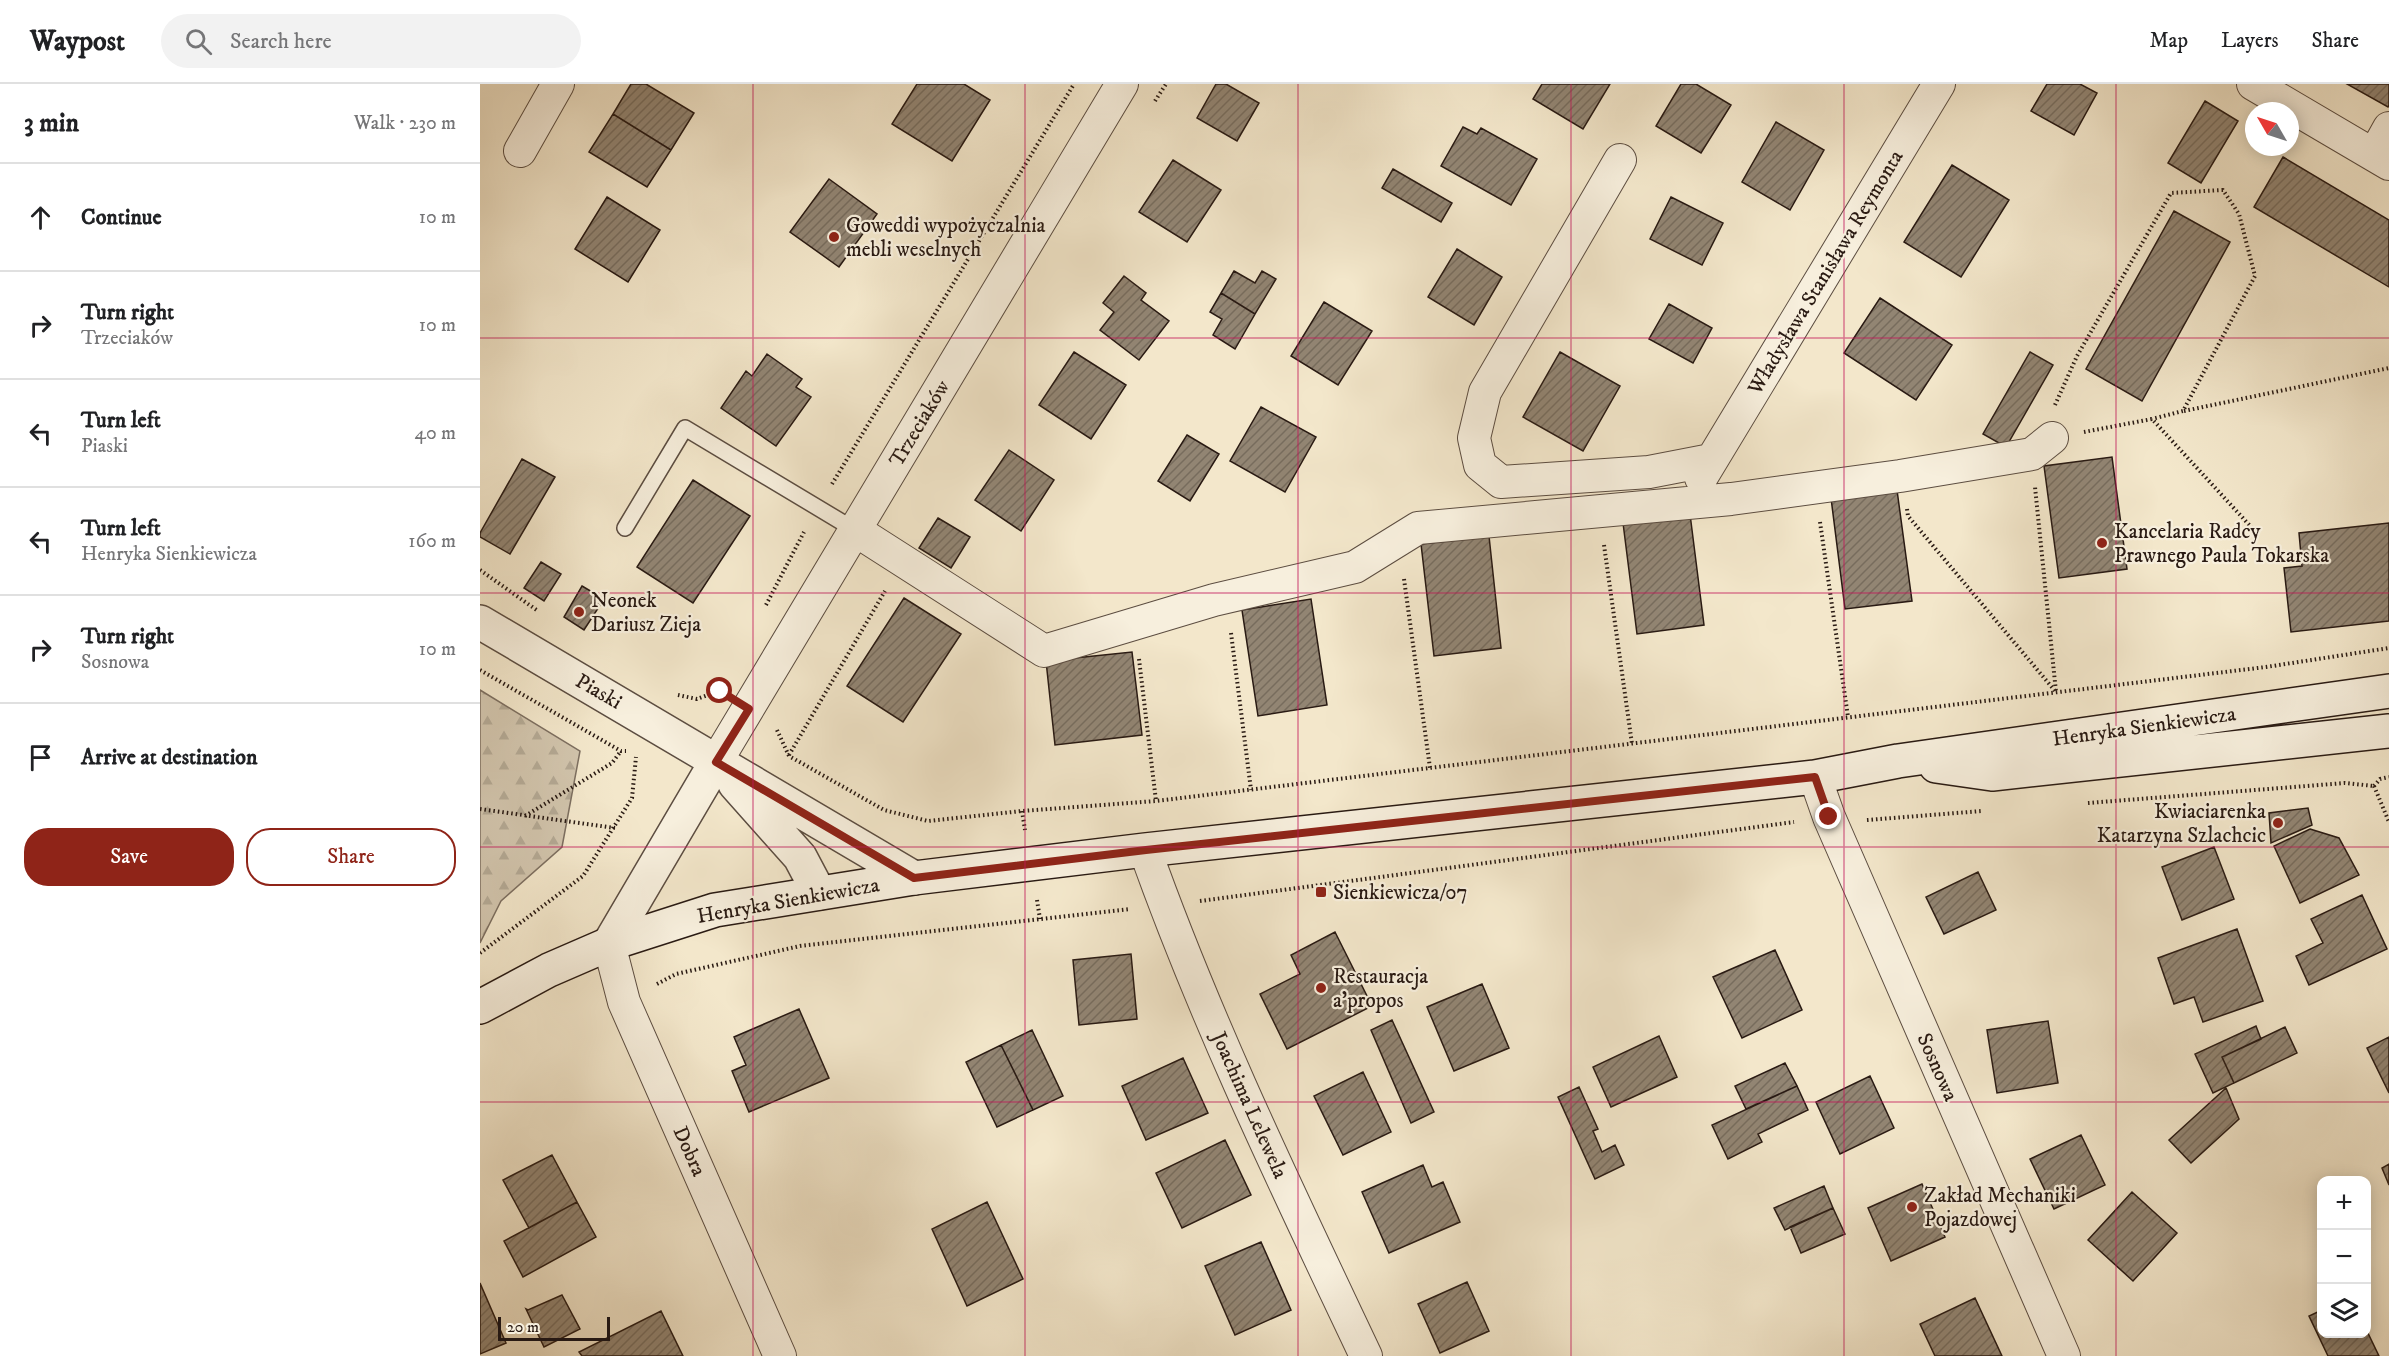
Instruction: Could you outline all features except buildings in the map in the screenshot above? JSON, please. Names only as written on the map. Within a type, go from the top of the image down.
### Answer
[{"type":"main road","name":"Piaski","points":[[480,622],[914,878]]},
{"type":"main road","name":"Henryka Sienkiewicza","points":[[480,1007],[549,970],[609,944],[715,910],[819,892],[1146,850],[1815,777],[1898,761],[2389,691]]},
{"type":"main road","name":"Henryka Sienkiewicza","points":[[1898,761],[1992,774],[2389,731]]},
{"type":"main road","name":"Piaski","points":[[716,762],[800,857],[819,892]]},
{"type":"main road","points":[[609,944],[716,762]]},
{"type":"street","points":[[520,151],[558,84]]},
{"type":"street","name":"Trzeciaków","points":[[716,762],[1122,84]]},
{"type":"street","name":"Władysława Stanisława Reymonta","points":[[1687,502],[1939,84]]},
{"type":"street","points":[[2253,84],[2381,160],[2389,128]]},
{"type":"street","points":[[1620,160],[1485,392],[1474,438],[1480,465],[1501,482],[1649,472],[1711,460]]},
{"type":"street","points":[[855,530],[1044,651],[1227,597],[1355,567],[1418,528],[1815,488],[1900,476],[2042,446]]},
{"type":"street","name":"Sosnowa","points":[[1815,777],[1829,817],[2064,1356]]},
{"type":"street","name":"Joachima Lelewela","points":[[1146,850],[1165,905],[1250,1111],[1366,1356]]},
{"type":"street","name":"Dobra","points":[[609,944],[624,1002],[780,1356]]},
{"type":"lane","points":[[625,528],[685,428],[855,530]]},
{"type":"path","points":[[763,609],[817,508],[1074,84]]},
{"type":"path","points":[[2056,692],[2042,446],[2049,419],[2077,356],[2171,193],[2223,190],[2239,214],[2255,276],[2183,411]]},
{"type":"path","points":[[2042,446],[2183,411],[2389,368]]},
{"type":"path","points":[[2152,419],[2253,529]]},
{"type":"path","points":[[1900,476],[1908,516],[2056,692]]},
{"type":"path","points":[[1815,488],[1848,717]]},
{"type":"path","points":[[1599,510],[1632,744]]},
{"type":"path","points":[[1399,540],[1430,768]]},
{"type":"path","points":[[789,756],[903,561]]},
{"type":"path","points":[[480,570],[542,614]]},
{"type":"path","points":[[1227,597],[1251,790]]},
{"type":"path","points":[[1135,624],[1156,801]]},
{"type":"path","points":[[674,693],[697,699],[720,691],[775,726],[789,756],[884,810],[928,821],[1156,801],[1251,790],[2352,656],[2389,648]]},
{"type":"path","points":[[480,670],[621,751],[636,751],[633,798],[583,876],[480,953]]},
{"type":"path","points":[[525,816],[612,763],[621,751]]},
{"type":"path","points":[[2374,786],[2380,779],[2389,777]]},
{"type":"path","points":[[2076,804],[2344,783],[2374,786]]},
{"type":"path","points":[[2374,786],[2389,822]]},
{"type":"path","points":[[480,809],[615,828]]},
{"type":"path","points":[[624,1002],[676,974],[800,946],[1165,905],[1829,817],[1865,820],[1994,810]]},
{"type":"green space","points":[[480,690],[580,751],[562,847],[501,901],[480,943]]},
{"type":"place","name":"Goweddi wypożyczalnia mebli weselnych","points":[[834,237]]},
{"type":"place","name":"Kancelaria Radcy Prawnego Paula Tokarska","points":[[2102,543]]},
{"type":"place","name":"Neonek Dariusz Zieja","points":[[579,612]]},
{"type":"place","name":"Kwiaciarenka Katarzyna Szlachcic","points":[[2278,823]]},
{"type":"place","name":"Sienkiewicza/07","points":[[1321,892]]},
{"type":"place","name":"Restauracja a'propos","points":[[1321,988]]},
{"type":"place","name":"Zakład Mechaniki Pojazdowej","points":[[1912,1207]]},
{"type":"route","points":[[720,691],[749,709],[716,762],[914,878],[1146,850],[1815,777],[1829,817]]}]
